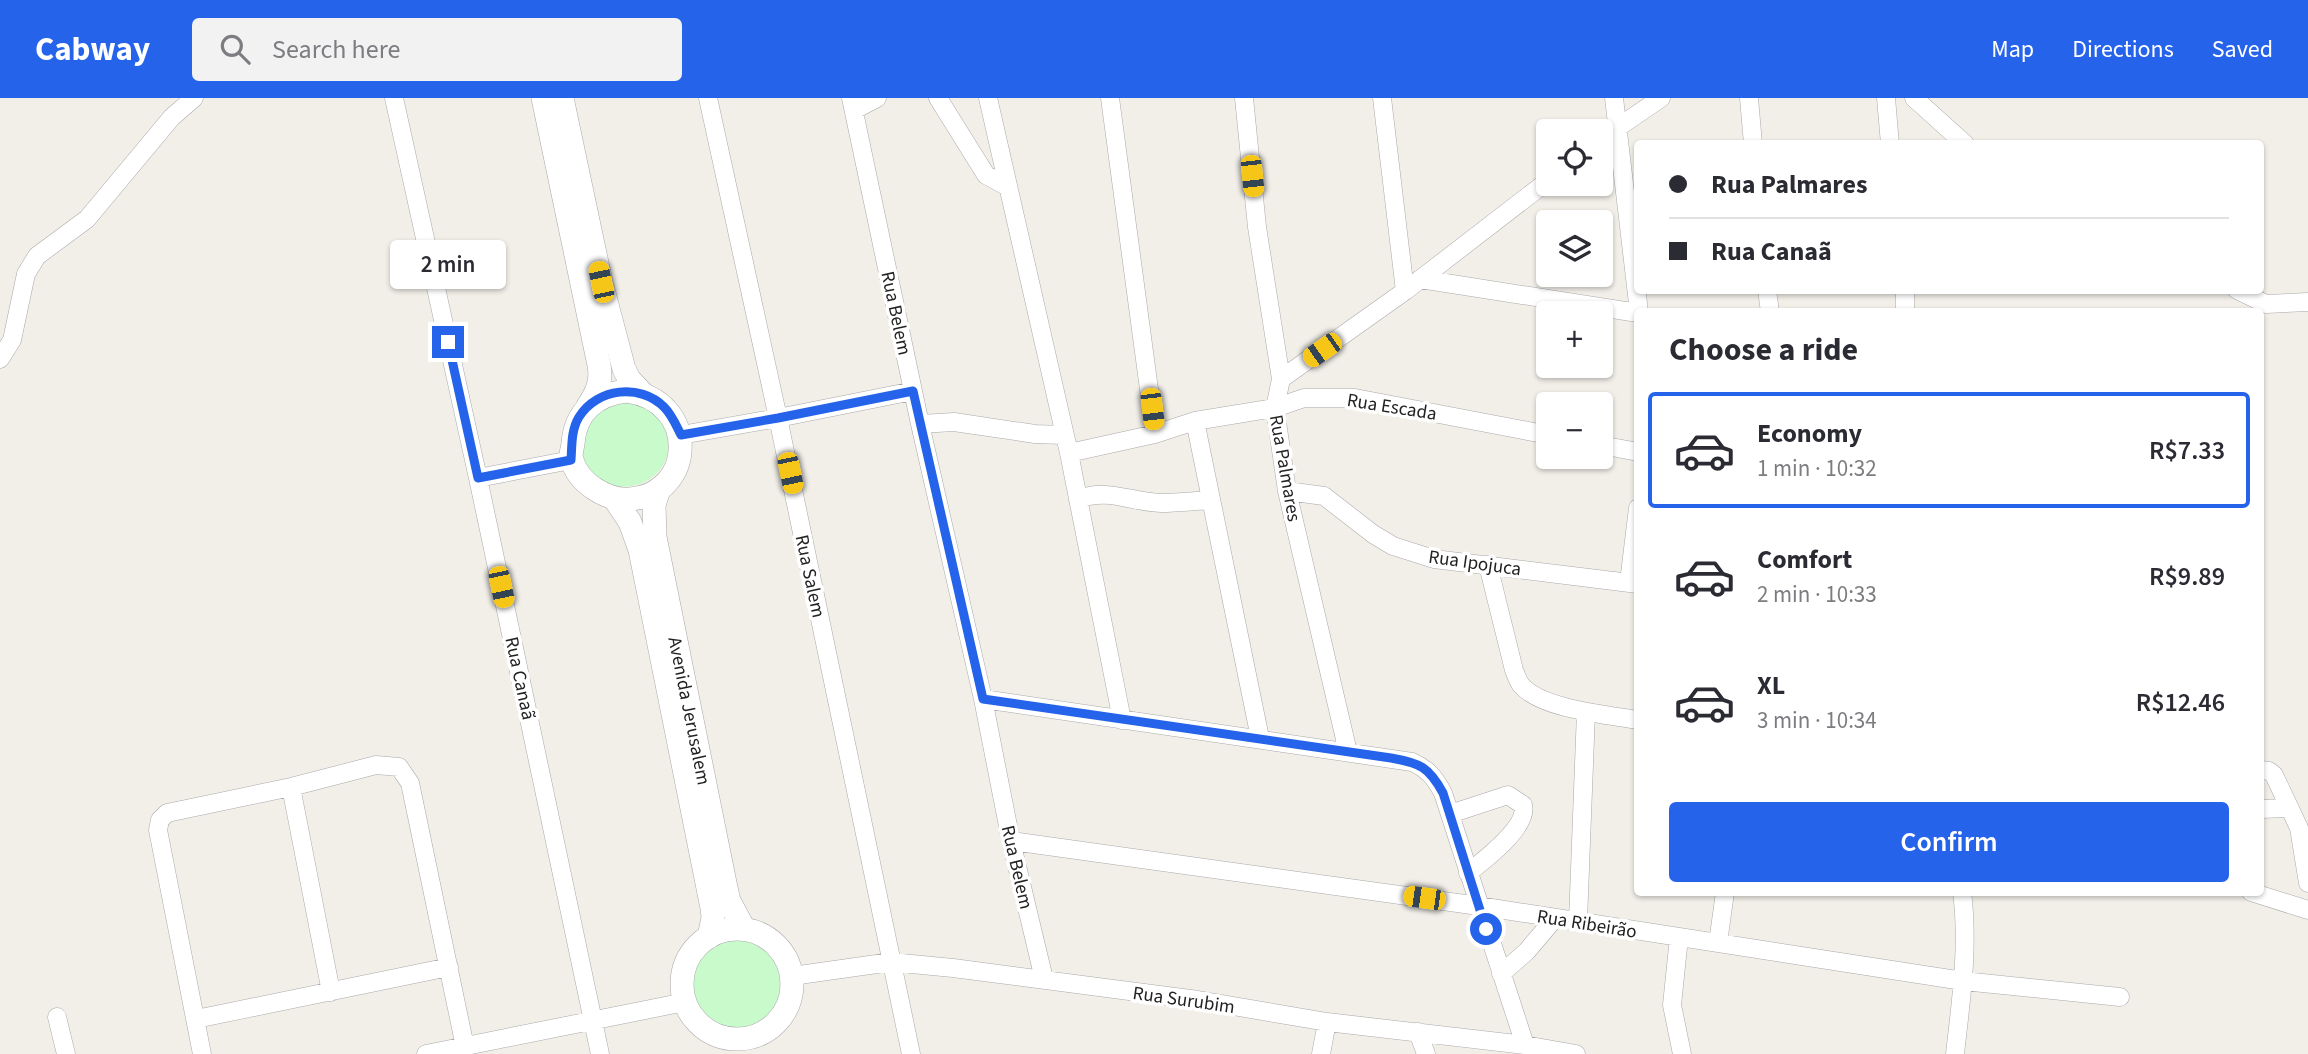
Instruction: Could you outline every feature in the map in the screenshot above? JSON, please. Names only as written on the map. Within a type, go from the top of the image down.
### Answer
[{"type":"street","points":[[0,359],[12,340],[30,265],[37,256],[88,219],[172,117],[194,98]]},
{"type":"street","name":"Rua Canaã","points":[[394,98],[600,1054]]},
{"type":"street","points":[[478,478],[571,460],[573,430],[598,389],[601,377],[543,98]]},
{"type":"street","points":[[562,98],[601,282],[624,369],[642,393],[665,408],[681,435],[913,391]]},
{"type":"street","name":"Rua Salem","points":[[708,98],[911,1054]]},
{"type":"street","points":[[852,104],[877,98]]},
{"type":"street","points":[[938,98],[986,175],[1008,187]]},
{"type":"street","points":[[988,98],[1069,453],[1122,720]]},
{"type":"street","points":[[1110,98],[1155,434]]},
{"type":"street","name":"Rua Palmares","points":[[1244,98],[1257,227],[1281,379],[1275,408],[1287,491],[1348,752]]},
{"type":"street","points":[[1382,98],[1405,290]]},
{"type":"street","points":[[1614,98],[1634,275]]},
{"type":"street","points":[[1613,131],[1661,98]]},
{"type":"street","points":[[1749,98],[1753,140]]},
{"type":"street","points":[[1886,98],[1890,140]]},
{"type":"street","points":[[1914,98],[1961,140]]},
{"type":"street","name":"Rua Belem","points":[[852,104],[920,425],[1044,979]]},
{"type":"street","points":[[1281,379],[1420,279],[1536,190]]},
{"type":"street","points":[[1420,279],[1634,311]]},
{"type":"street","points":[[2242,294],[2260,308],[2308,302]]},
{"type":"street","points":[[588,406],[613,393],[642,393]]},
{"type":"street","name":"Rua Escada","points":[[1069,453],[1155,434],[1195,421],[1275,408],[1304,398],[1356,398],[1536,433]]},
{"type":"street","points":[[1195,421],[1260,738]]},
{"type":"street","points":[[920,425],[954,422],[1035,435],[1063,435]]},
{"type":"street","name":"Avenida Jerusalem","points":[[681,435],[678,463],[659,489],[654,505],[654,537],[664,629],[699,802],[713,918],[709,937]]},
{"type":"street","points":[[1613,447],[1634,451]]},
{"type":"street","name":"Avenida Jerusalem","points":[[571,460],[590,487],[614,498],[630,522],[664,629]]},
{"type":"street","points":[[614,498],[630,499],[659,489]]},
{"type":"street","name":"Rua Ipojuca","points":[[1287,491],[1324,496],[1393,546],[1434,559],[1633,583]]},
{"type":"street","points":[[1078,499],[1102,494],[1162,503],[1211,500]]},
{"type":"street","points":[[1488,565],[1520,685],[1537,698],[1586,712],[1634,719]]},
{"type":"street","points":[[983,699],[1260,738],[1412,762],[1424,767],[1435,778],[1443,793],[1525,1045]]},
{"type":"street","points":[[1578,921],[1586,712]]},
{"type":"street","points":[[202,1054],[158,830],[160,820],[167,813],[291,787],[376,765],[399,767],[405,774],[415,802],[465,1047]]},
{"type":"street","points":[[2264,770],[2274,775],[2299,828],[2308,883]]},
{"type":"street","points":[[291,787],[331,992]]},
{"type":"street","points":[[1450,814],[1508,794],[1522,805],[1523,816],[1516,828],[1468,873]]},
{"type":"street","name":"Avenida Jerusalem","points":[[699,802],[729,901],[744,929]]},
{"type":"street","points":[[2264,809],[2288,808]]},
{"type":"street","name":"Rua Ribeirão","points":[[1012,841],[1479,906],[1963,981],[2120,997]]},
{"type":"street","points":[[1718,943],[1724,896]]},
{"type":"street","points":[[1955,1054],[1966,921],[1963,896]]},
{"type":"street","points":[[2264,896],[2308,910]]},
{"type":"street","points":[[1501,974],[1527,951],[1555,918]]},
{"type":"street","points":[[744,929],[761,934],[776,944],[787,959],[792,976],[792,992],[788,1007],[768,1030],[730,1046],[696,1021],[685,1002],[682,984],[685,965],[694,949],[709,937],[726,930],[744,929]]},
{"type":"street","points":[[1678,937],[1672,1005],[1682,1054]]},
{"type":"street","name":"Rua Surubim","points":[[792,976],[891,962],[1198,1000],[1327,1022],[1418,1032],[1487,1048],[1525,1045],[1576,1054]]},
{"type":"street","points":[[196,1019],[449,967]]},
{"type":"street","points":[[437,1053],[685,1002]]},
{"type":"street","points":[[57,1017],[66,1054]]},
{"type":"street","points":[[1321,1054],[1327,1022]]},
{"type":"street","points":[[767,1054],[768,1030]]},
{"type":"street","points":[[1418,1032],[1426,1054]]},
{"type":"green space","points":[[613,396],[655,408],[669,437],[667,455],[660,469],[649,480],[635,485],[620,486],[605,482],[591,473],[579,455],[579,425]]},
{"type":"green space","points":[[735,936],[753,939],[768,949],[778,964],[781,982],[778,1000],[768,1015],[753,1025],[735,1028],[717,1025],[702,1015],[692,1000],[689,982],[692,964],[702,949],[717,939]]},
{"type":"route","points":[[448,342],[478,478],[571,460],[573,430],[579,418],[588,406],[613,393],[642,393],[654,399],[674,419],[681,435],[913,391],[983,699],[1391,758],[1424,767],[1435,778],[1443,793],[1486,929]]}]
